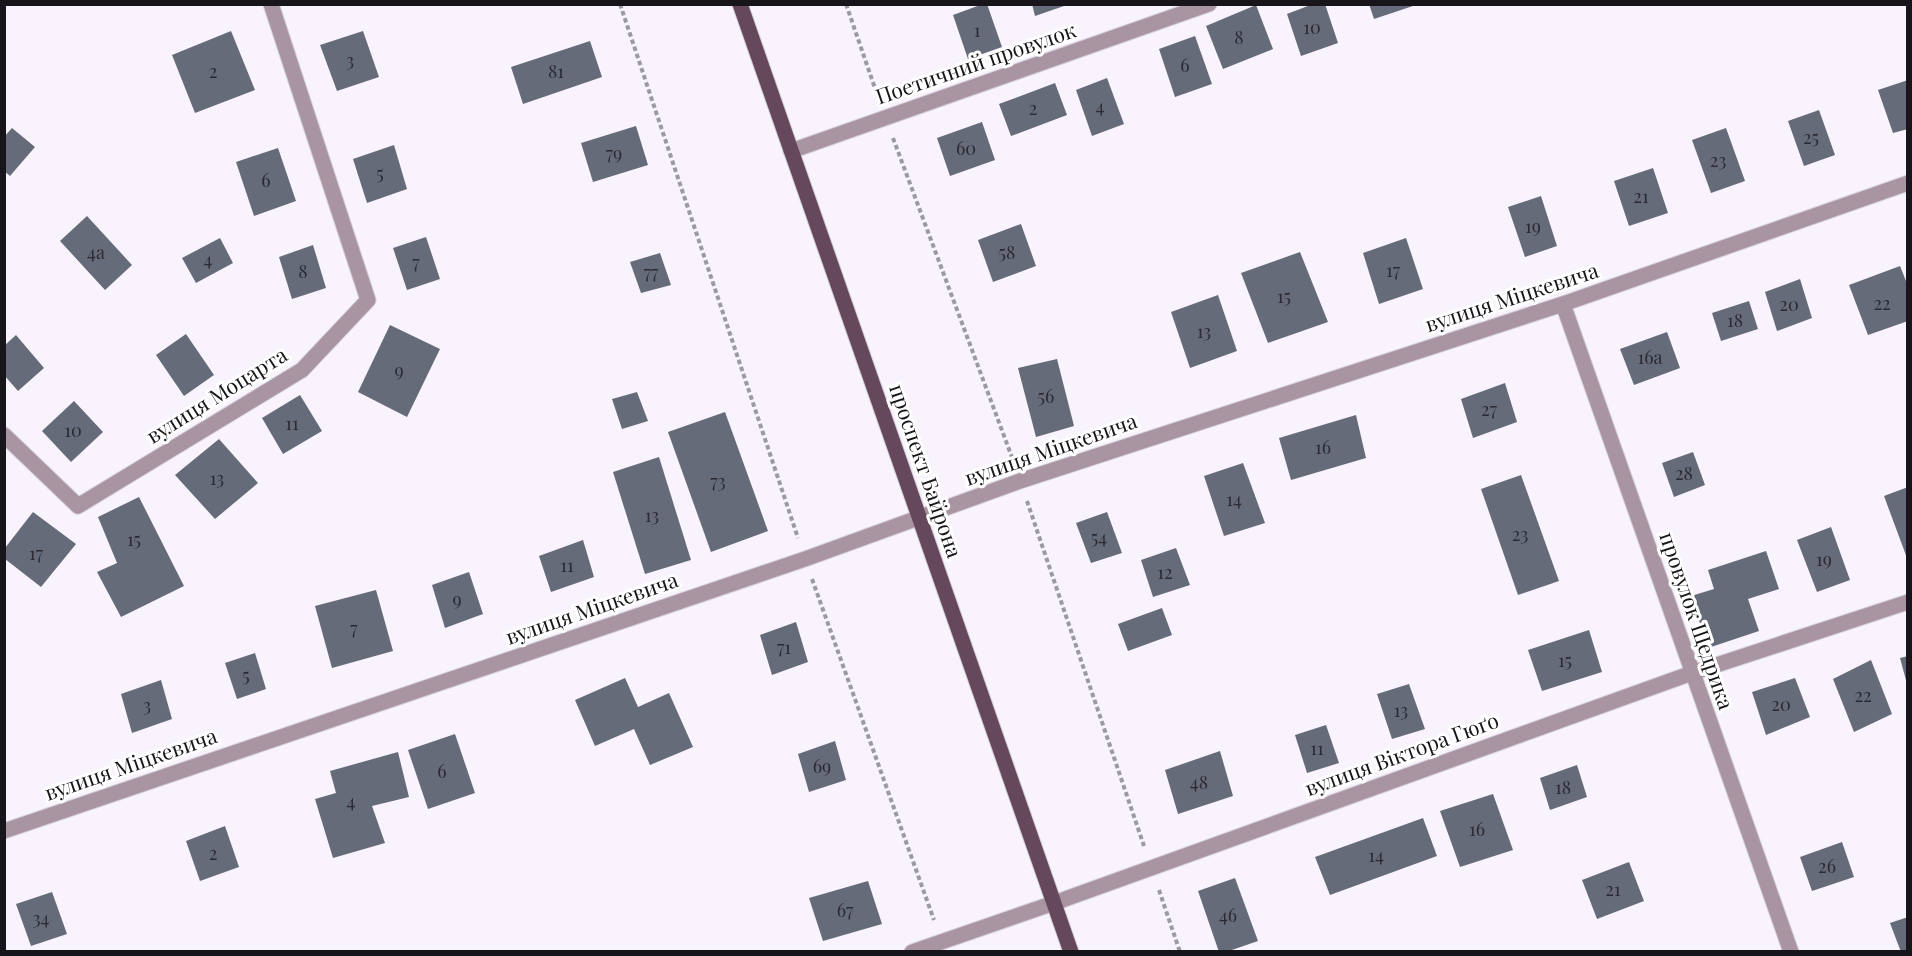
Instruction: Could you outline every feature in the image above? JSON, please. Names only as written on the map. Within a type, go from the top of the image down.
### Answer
[{"type":"main road","name":"проспект Байрона","points":[[740,4],[1071,951]]},
{"type":"street","name":"вулиця Моцарта","points":[[4,435],[78,506],[302,370],[368,300],[271,4]]},
{"type":"street","name":"Поетичний провулок","points":[[791,152],[1209,4]]},
{"type":"street","name":"вулиця Міцкевича","points":[[4,831],[805,559],[1032,477],[1563,304],[1908,183]]},
{"type":"street","name":"провулок Щедрика","points":[[1563,304],[1791,951]]},
{"type":"street","name":"вулиця Віктора Гюґо","points":[[912,951],[1054,903],[1692,673],[1908,602]]},
{"type":"path","points":[[620,4],[805,559],[942,941]]},
{"type":"building","points":[[987,4],[1002,47],[968,59],[953,15]]},
{"type":"building","points":[[1032,4],[1067,4],[1067,5],[1035,16]]},
{"type":"building","points":[[1313,4],[1325,4],[1338,43],[1301,56],[1287,14]]},
{"type":"building","points":[[1369,4],[1416,4],[1416,5],[1374,19]]},
{"type":"building","points":[[1256,5],[1273,49],[1223,69],[1206,26]]},
{"type":"building","points":[[231,31],[255,90],[195,113],[172,55]]},
{"type":"building","points":[[363,31],[379,77],[337,91],[320,45]]},
{"type":"building","points":[[1195,36],[1212,84],[1175,97],[1159,49]]},
{"type":"building","points":[[590,41],[602,77],[523,104],[511,67]]},
{"type":"building","points":[[1107,78],[1124,124],[1092,136],[1076,90]]},
{"type":"building","points":[[1908,80],[1908,129],[1893,133],[1878,90]]},
{"type":"building","points":[[1055,83],[1067,115],[1011,136],[999,104]]},
{"type":"building","points":[[1819,110],[1835,155],[1804,166],[1788,121]]},
{"type":"building","points":[[982,122],[995,160],[950,176],[937,138]]},
{"type":"building","points":[[636,126],[648,165],[593,182],[581,143]]},
{"type":"building","points":[[12,128],[35,147],[10,176],[4,171],[4,137]]},
{"type":"building","points":[[1726,128],[1745,181],[1711,193],[1692,140]]},
{"type":"building","points":[[394,145],[407,189],[367,203],[353,159]]},
{"type":"building","points":[[278,148],[296,201],[254,216],[236,162]]},
{"type":"building","points":[[1653,168],[1668,213],[1629,226],[1614,181]]},
{"type":"building","points":[[1541,196],[1557,246],[1525,257],[1508,207]]},
{"type":"building","points":[[87,216],[132,265],[105,290],[60,241]]},
{"type":"building","points":[[1021,224],[1036,266],[993,282],[978,240]]},
{"type":"building","points":[[426,237],[440,279],[407,290],[393,248]]},
{"type":"building","points":[[220,238],[233,263],[196,283],[182,258]]},
{"type":"building","points":[[1406,238],[1423,289],[1379,304],[1363,253]]},
{"type":"building","points":[[313,245],[326,288],[292,299],[279,257]]},
{"type":"building","points":[[1300,252],[1328,322],[1268,343],[1241,273]]},
{"type":"building","points":[[660,253],[671,285],[641,293],[630,262]]},
{"type":"building","points":[[1900,266],[1908,286],[1908,321],[1868,335],[1849,285]]},
{"type":"building","points":[[1800,279],[1812,318],[1777,331],[1765,292]]},
{"type":"building","points":[[1218,295],[1237,351],[1190,368],[1171,312]]},
{"type":"building","points":[[1749,301],[1758,329],[1721,341],[1712,313]]},
{"type":"building","points":[[390,325],[440,349],[407,417],[358,392]]},
{"type":"building","points":[[1667,332],[1680,368],[1634,385],[1620,349]]},
{"type":"building","points":[[186,334],[214,375],[184,396],[156,355]]},
{"type":"building","points":[[16,335],[44,368],[18,391],[4,375],[4,346]]},
{"type":"building","points":[[1057,359],[1074,426],[1036,437],[1018,368]]},
{"type":"building","points":[[1505,383],[1517,422],[1473,438],[1461,399]]},
{"type":"building","points":[[637,392],[648,421],[622,429],[612,399]]},
{"type":"building","points":[[300,395],[322,431],[283,454],[262,418]]},
{"type":"building","points":[[74,401],[103,432],[71,462],[42,431]]},
{"type":"building","points":[[725,412],[768,531],[711,552],[668,432]]},
{"type":"building","points":[[1356,415],[1366,458],[1291,480],[1279,438]]},
{"type":"building","points":[[219,439],[258,483],[215,519],[175,475]]},
{"type":"building","points":[[1693,452],[1705,485],[1674,497],[1662,463]]},
{"type":"building","points":[[659,457],[691,560],[645,574],[613,472]]},
{"type":"building","points":[[1243,463],[1265,523],[1224,536],[1204,476]]},
{"type":"building","points":[[1521,475],[1559,581],[1518,595],[1481,489]]},
{"type":"building","points":[[1908,487],[1908,558],[1907,558],[1884,496]]},
{"type":"building","points":[[139,497],[184,586],[121,617],[97,572],[117,563],[98,517]]},
{"type":"building","points":[[33,512],[76,544],[41,587],[5,559],[5,548]]},
{"type":"building","points":[[1107,512],[1122,553],[1091,563],[1076,523]]},
{"type":"building","points":[[1831,527],[1850,580],[1817,592],[1797,540]]},
{"type":"building","points":[[583,540],[594,577],[551,592],[539,556]]},
{"type":"building","points":[[1176,548],[1190,585],[1153,597],[1141,560]]},
{"type":"building","points":[[1766,551],[1779,589],[1748,599],[1759,631],[1708,648],[1691,596],[1714,589],[1708,570]]},
{"type":"building","points":[[469,572],[483,614],[445,628],[432,585]]},
{"type":"building","points":[[376,590],[393,651],[332,668],[315,606]]},
{"type":"building","points":[[1162,608],[1172,635],[1128,651],[1118,624]]},
{"type":"building","points":[[796,622],[808,662],[772,675],[760,635]]},
{"type":"building","points":[[1589,630],[1602,672],[1542,691],[1528,650]]},
{"type":"building","points":[[255,653],[266,689],[237,699],[225,663]]},
{"type":"building","points":[[1908,656],[1908,684],[1907,684],[1900,658]]},
{"type":"building","points":[[1871,660],[1892,714],[1854,732],[1833,679]]},
{"type":"building","points":[[625,678],[638,707],[669,693],[693,747],[650,765],[634,729],[595,746],[575,700]]},
{"type":"building","points":[[1795,678],[1810,717],[1766,735],[1752,692]]},
{"type":"building","points":[[161,680],[172,719],[132,733],[121,694]]},
{"type":"building","points":[[1409,684],[1425,729],[1392,739],[1377,694]]},
{"type":"building","points":[[1326,725],[1339,763],[1307,773],[1295,735]]},
{"type":"building","points":[[455,734],[475,793],[428,809],[408,750]]},
{"type":"building","points":[[835,741],[846,780],[809,792],[798,754]]},
{"type":"building","points":[[1220,751],[1233,796],[1178,814],[1165,770]]},
{"type":"building","points":[[398,752],[409,797],[372,806],[385,843],[333,858],[315,799],[336,793],[330,771]]},
{"type":"building","points":[[1577,765],[1587,797],[1550,810],[1540,778]]},
{"type":"building","points":[[1493,794],[1513,850],[1460,867],[1440,811]]},
{"type":"building","points":[[1423,818],[1437,856],[1330,895],[1315,857]]},
{"type":"building","points":[[225,826],[239,867],[200,881],[186,841]]},
{"type":"building","points":[[1842,842],[1854,877],[1812,891],[1800,857]]},
{"type":"building","points":[[1629,862],[1644,901],[1597,919],[1582,880]]},
{"type":"building","points":[[1235,878],[1258,941],[1226,952],[1219,952],[1198,891]]},
{"type":"building","points":[[868,881],[882,924],[823,941],[809,898]]},
{"type":"building","points":[[52,892],[67,934],[31,946],[16,904]]},
{"type":"building","points":[[1908,917],[1908,952],[1901,952],[1890,923]]}]
